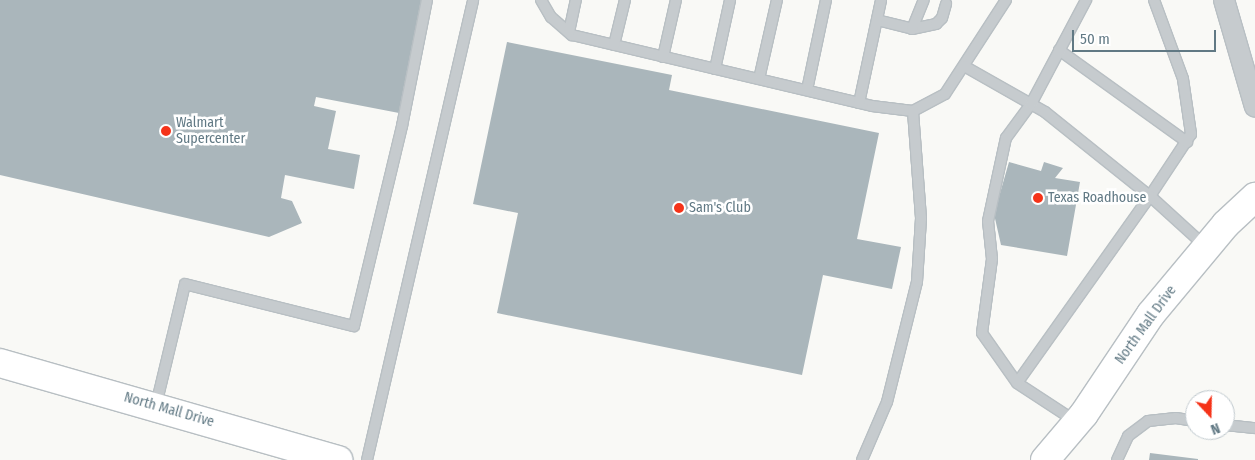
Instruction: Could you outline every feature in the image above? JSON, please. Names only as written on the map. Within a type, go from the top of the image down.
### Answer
[{"type":"street","points":[[1224,0],[1255,107]]},
{"type":"street","name":"North Mall Drive","points":[[1045,460],[1076,422],[1152,314],[1207,247],[1255,197]]},
{"type":"street","name":"North Mall Drive","points":[[0,363],[338,460]]},
{"type":"lane","points":[[155,406],[185,284],[354,326],[402,126],[427,0]]},
{"type":"lane","points":[[367,460],[474,0]]},
{"type":"lane","points":[[541,0],[551,17],[569,32],[714,69],[859,102],[913,111],[946,94],[1006,0]]},
{"type":"lane","points":[[569,32],[576,0]]},
{"type":"lane","points":[[614,45],[625,0]]},
{"type":"lane","points":[[663,57],[676,0]]},
{"type":"lane","points":[[714,69],[730,0]]},
{"type":"lane","points":[[759,79],[777,0]]},
{"type":"lane","points":[[807,90],[826,0]]},
{"type":"lane","points":[[859,102],[881,0]]},
{"type":"lane","points":[[912,29],[924,0]]},
{"type":"lane","points":[[1076,422],[1017,383],[982,333],[992,259],[988,221],[1006,138],[1031,104],[1086,0]]},
{"type":"lane","points":[[1017,383],[1150,196],[1191,134],[1183,79],[1154,0]]},
{"type":"lane","points":[[877,20],[912,29],[936,24],[942,18],[946,4]]},
{"type":"lane","points":[[1059,50],[1186,142]]},
{"type":"lane","points":[[964,66],[1031,104],[1150,196],[1207,247]]},
{"type":"lane","points":[[862,460],[886,402],[917,282],[921,218],[913,111]]},
{"type":"lane","points":[[1118,460],[1128,436],[1148,421],[1185,421]]},
{"type":"lane","points":[[1235,426],[1255,428]]},
{"type":"building","name":"Walmart Supercenter","points":[[0,0],[423,0],[399,113],[316,97],[314,106],[336,111],[328,149],[360,155],[354,189],[285,175],[281,198],[292,201],[302,223],[269,237],[0,175]]},
{"type":"building","name":"Sam's Club","points":[[507,42],[672,75],[669,90],[879,133],[857,239],[901,247],[892,289],[823,275],[802,375],[497,313],[518,213],[473,204]]},
{"type":"building","name":"Texas Roadhouse","points":[[1009,162],[1041,171],[1044,162],[1063,168],[1055,178],[1080,182],[1067,256],[1001,245],[994,214]]},
{"type":"building","points":[[1150,453],[1198,459],[1198,460],[1149,460]]},
{"type":"place","name":"Walmart Supercenter","points":[[166,131]]},
{"type":"place","name":"Texas Roadhouse","points":[[1038,198]]},
{"type":"place","name":"Sam's Club","points":[[679,208]]}]
